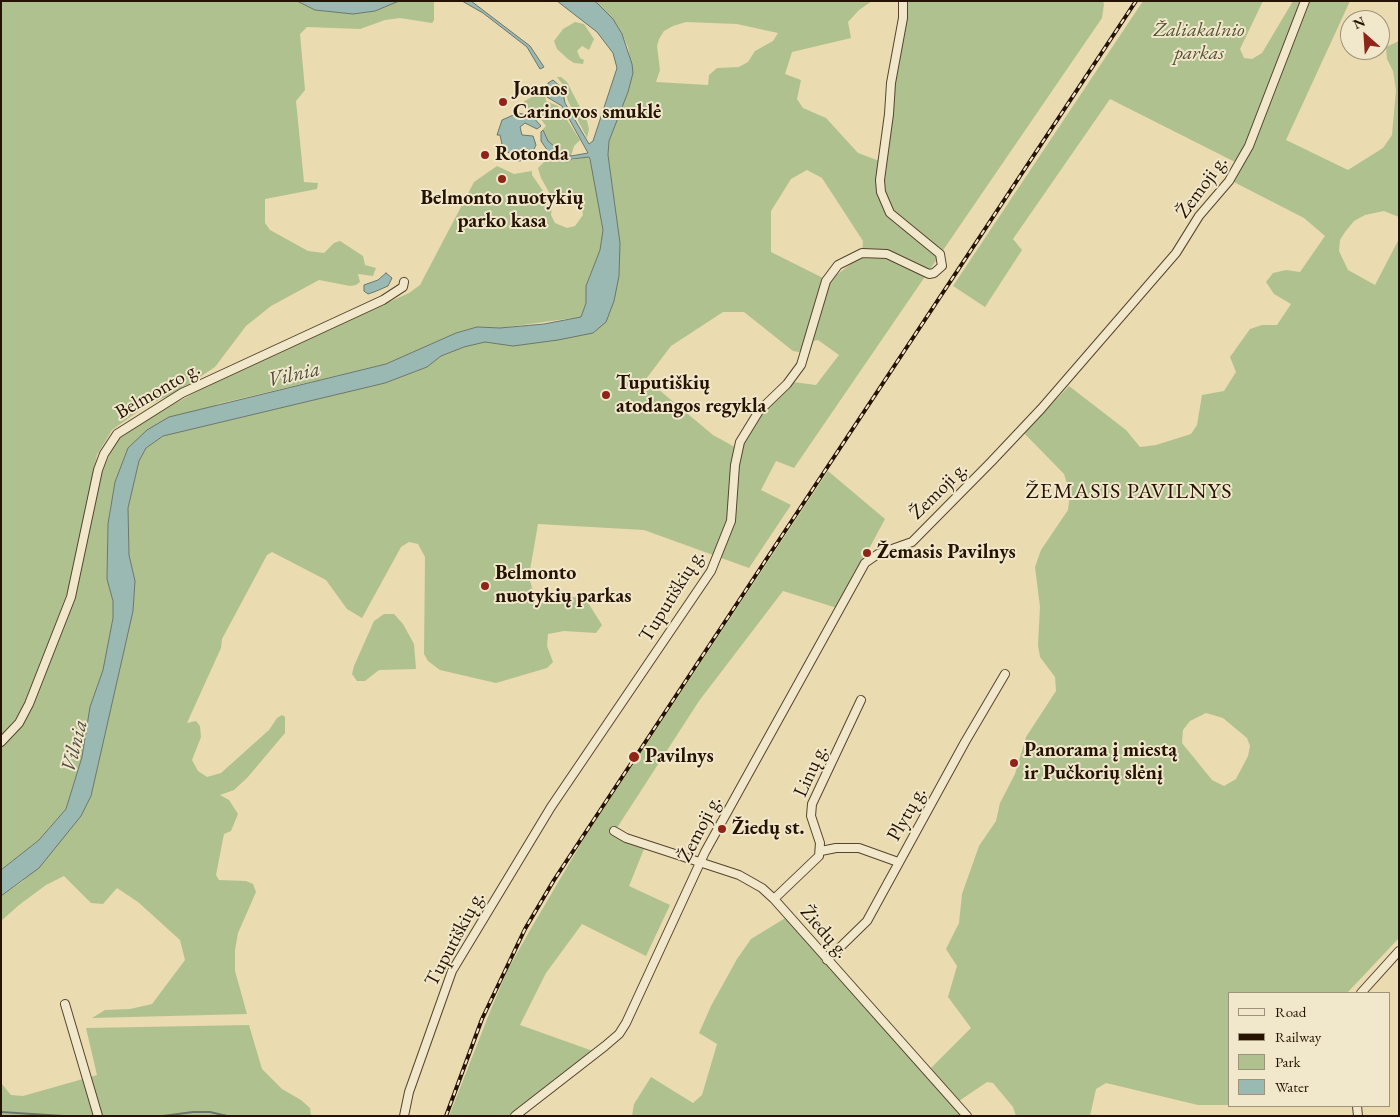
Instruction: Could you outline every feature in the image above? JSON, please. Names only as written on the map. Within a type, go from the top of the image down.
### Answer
[{"type":"street","name":"Tuputiškių g.","points":[[404,1116],[418,1066],[452,971],[551,807],[711,571],[731,521],[735,465],[743,434],[759,411],[787,384],[801,364],[826,281],[838,265],[862,254],[886,254],[930,274],[942,266],[940,254],[922,237],[890,213],[884,201],[880,180],[886,142],[893,63],[903,18],[903,1]]},
{"type":"street","name":"Žemoji g.","points":[[515,1116],[618,1034],[626,1024],[701,861],[865,563],[878,554],[912,542],[991,462],[1041,409],[1176,253],[1199,216],[1229,181],[1249,147],[1305,1]]},
{"type":"street","name":"Belmonto g.","points":[[1,742],[19,723],[29,704],[71,597],[98,470],[104,454],[118,434],[182,393],[383,300],[403,287],[404,282]]},
{"type":"street","name":"Plytų g.","points":[[827,960],[868,921],[898,862],[1005,674]]},
{"type":"street","name":"Linų g.","points":[[821,851],[810,810],[861,700]]},
{"type":"street","name":"Žiedų g.","points":[[614,831],[626,838],[701,861],[752,881],[774,899],[967,1116]]},
{"type":"street","points":[[774,899],[815,861],[821,851],[836,848],[859,848],[872,851],[898,862]]},
{"type":"street","points":[[1362,992],[1399,951]]},
{"type":"street","points":[[65,1004],[98,1116]]},
{"type":"green space","points":[[1,1],[297,1],[315,10],[353,14],[375,11],[399,1],[434,1],[434,20],[432,23],[400,18],[385,20],[360,29],[307,27],[300,34],[305,90],[296,101],[304,182],[318,183],[317,189],[265,199],[265,223],[270,230],[308,251],[324,253],[334,243],[340,241],[363,256],[365,265],[376,268],[373,276],[358,274],[360,282],[350,286],[319,280],[271,306],[246,326],[215,367],[177,392],[146,406],[112,430],[97,455],[68,591],[27,699],[18,716],[1,736]]},
{"type":"green space","points":[[594,1],[872,1],[859,10],[848,22],[851,38],[792,52],[785,74],[801,80],[797,99],[803,108],[826,118],[858,153],[885,163],[894,76],[906,26],[905,1],[1103,1],[1104,4],[1102,18],[794,468],[776,461],[761,490],[791,505],[749,568],[644,530],[538,524],[529,576],[536,604],[572,597],[585,598],[602,625],[596,633],[564,631],[548,634],[547,646],[553,662],[547,668],[496,683],[440,670],[428,661],[424,654],[425,557],[418,544],[409,542],[401,547],[362,618],[347,609],[326,580],[272,552],[267,555],[222,639],[221,648],[187,723],[196,721],[200,726],[201,737],[192,760],[198,771],[207,777],[221,773],[269,730],[277,718],[282,715],[285,717],[285,733],[247,778],[234,790],[220,795],[229,800],[238,814],[231,831],[224,834],[216,875],[219,880],[246,881],[253,884],[256,892],[238,933],[235,950],[235,971],[247,1014],[92,1018],[105,1010],[130,1009],[152,1004],[185,960],[180,940],[138,902],[117,888],[103,904],[91,903],[64,876],[46,885],[1,921],[1,896],[23,881],[91,796],[133,611],[135,581],[129,555],[128,508],[139,461],[146,448],[163,436],[385,383],[427,367],[441,356],[464,347],[485,342],[513,346],[593,333],[619,276],[620,243],[608,155],[609,141],[628,92],[633,73],[628,47],[613,19]],"holes":[[[686,22],[737,24],[778,33],[773,41],[755,51],[748,62],[739,67],[717,68],[709,75],[708,85],[656,82],[660,70],[657,46],[659,39],[664,31]],[[807,170],[822,178],[863,241],[862,255],[834,277],[823,278],[771,252],[771,211],[791,179]],[[723,312],[744,312],[793,351],[799,352],[811,347],[814,341],[818,340],[839,355],[816,385],[793,382],[757,419],[744,441],[742,451],[713,435],[646,379],[671,346]]]},
{"type":"green space","name":"Žaliakalnio parkas","points":[[1143,1],[1263,1],[1240,49],[1244,58],[1252,59],[1262,53],[1293,1],[1350,1],[1346,10],[1340,10],[1340,23],[1286,140],[1348,170],[1383,148],[1392,135],[1396,90],[1393,71],[1388,60],[1390,60],[1390,45],[1399,41],[1399,217],[1384,211],[1365,215],[1354,221],[1340,240],[1339,251],[1348,270],[1375,285],[1399,239],[1399,938],[1348,992],[1228,992],[1228,1105],[1198,1105],[1106,1083],[1096,1089],[1090,1116],[1016,1116],[1013,1107],[993,1083],[987,1082],[959,1101],[972,1116],[632,1116],[634,1104],[651,1077],[693,1103],[702,1095],[717,1044],[699,1033],[711,1006],[737,959],[751,939],[787,917],[825,959],[859,1002],[926,1073],[971,1028],[948,997],[957,966],[946,949],[959,923],[962,894],[979,846],[996,821],[1000,803],[1015,774],[1026,737],[1056,691],[1055,677],[1040,657],[1038,645],[1040,607],[1035,567],[1041,550],[1068,510],[1070,493],[1064,474],[1024,433],[1069,386],[1126,430],[1140,447],[1156,445],[1191,434],[1197,425],[1202,395],[1224,391],[1236,372],[1230,357],[1250,329],[1262,325],[1277,325],[1291,304],[1274,294],[1266,282],[1273,273],[1286,270],[1300,272],[1325,236],[1304,218],[1228,179],[1237,163],[1110,99],[1013,239],[1022,250],[985,307],[953,286]],"holes":[[[1206,713],[1223,718],[1247,738],[1250,746],[1248,756],[1236,779],[1224,786],[1212,780],[1182,743],[1183,730],[1190,721]]]},
{"type":"green space","points":[[575,22],[584,24],[594,39],[589,50],[582,46],[577,51],[580,58],[584,60],[583,64],[574,63],[568,59],[557,49],[554,41],[563,29]]},
{"type":"green space","points":[[557,77],[561,77],[567,82],[587,121],[589,129],[587,138],[568,101],[564,86]]},
{"type":"green space","points":[[543,85],[546,101],[558,106],[580,140],[574,146],[571,156],[558,151],[548,141],[543,129],[546,126],[536,113],[518,105],[535,95],[535,89]]},
{"type":"green space","points":[[549,153],[555,154],[565,161],[589,157],[594,175],[603,230],[600,250],[586,286],[586,303],[581,317],[500,328],[477,327],[456,333],[386,364],[218,404],[128,448],[115,482],[108,524],[107,579],[113,601],[113,618],[103,670],[90,707],[82,757],[66,809],[39,840],[1,870],[1,746],[23,724],[76,596],[101,475],[116,439],[132,427],[225,376],[409,293],[420,285],[474,182],[497,166],[514,174],[532,171],[532,175],[552,204],[551,215],[555,223],[567,228],[575,226],[583,215],[581,202],[571,195],[559,197],[554,201],[541,178],[538,168]]},
{"type":"green space","points":[[828,471],[885,519],[837,608],[783,591],[699,701],[613,834],[644,849],[629,886],[670,905],[646,956],[582,924],[546,973],[520,1025],[593,1051],[509,1116],[449,1116],[508,969],[533,925],[583,840]]},
{"type":"green space","points":[[384,614],[394,614],[403,624],[414,644],[416,669],[379,670],[365,681],[357,681],[352,674],[354,666],[374,621]]},
{"type":"green space","points":[[249,1025],[262,1069],[282,1089],[301,1100],[310,1108],[311,1116],[1,1116],[1,1083],[11,1095],[23,1096],[97,1075],[86,1028]]},
{"type":"water","points":[[297,1],[399,1],[375,11],[353,14],[315,10]]},
{"type":"water","points":[[462,1],[471,1],[530,46],[544,67],[540,69],[527,47],[483,13]]},
{"type":"water","points":[[557,1],[594,1],[597,3],[613,19],[622,34],[632,64],[633,73],[628,92],[609,141],[608,155],[620,243],[619,276],[614,301],[606,322],[593,333],[558,340],[513,346],[485,342],[464,347],[441,356],[427,367],[385,383],[163,436],[146,448],[139,461],[128,508],[129,555],[135,581],[133,611],[91,796],[81,816],[39,868],[1,896],[1,870],[39,840],[66,809],[82,757],[90,707],[103,670],[113,618],[113,601],[107,579],[108,524],[115,482],[128,448],[147,430],[169,417],[386,364],[456,333],[477,327],[500,328],[544,324],[581,317],[586,303],[586,286],[600,250],[603,230],[589,157],[572,159],[567,162],[555,154],[550,154],[541,141],[541,132],[543,130],[548,141],[563,154],[567,153],[571,156],[588,153],[562,106],[547,97],[548,83],[553,80],[562,88],[565,103],[589,144],[593,141],[617,68],[613,53],[597,32]]},
{"type":"water","points":[[518,113],[532,116],[541,126],[537,129],[525,123],[520,127],[522,135],[533,136],[536,145],[531,155],[520,161],[510,159],[511,154],[503,149],[500,135],[497,135],[502,120]]},
{"type":"water","points":[[386,273],[392,278],[388,286],[368,294],[364,291],[364,285],[378,280]]},
{"type":"waterway","points":[[1,1112],[63,1116]]},
{"type":"waterway","points":[[163,1116],[193,1112],[210,1112],[227,1116]]},
{"type":"railway","points":[[446,1116],[482,1019],[525,929],[554,880],[1136,1]]},
{"type":"place","name":"Joanos Carinovos smuklė","points":[[503,102]]},
{"type":"place","name":"Rotonda","points":[[485,155]]},
{"type":"place","name":"Belmonto nuotykių parko kasa","points":[[502,179]]},
{"type":"place","name":"Tuputiškių atodangos regykla","points":[[606,395]]},
{"type":"place","name":"Žemasis Pavilnys","points":[[867,553]]},
{"type":"place","name":"Belmonto nuotykių parkas","points":[[485,586]]},
{"type":"place","name":"Pavilnys","points":[[634,757]]},
{"type":"place","name":"Panorama į miestą ir Pučkorių slėnį","points":[[1014,763]]},
{"type":"place","name":"Žiedų st.","points":[[722,829]]},
{"type":"district","name":"ŽEMASIS PAVILNYS","points":[[1129,492]]},
{"type":"water label","name":"Vilnia","points":[[294,375]]},
{"type":"water label","name":"Vilnia","points":[[75,746]]}]
